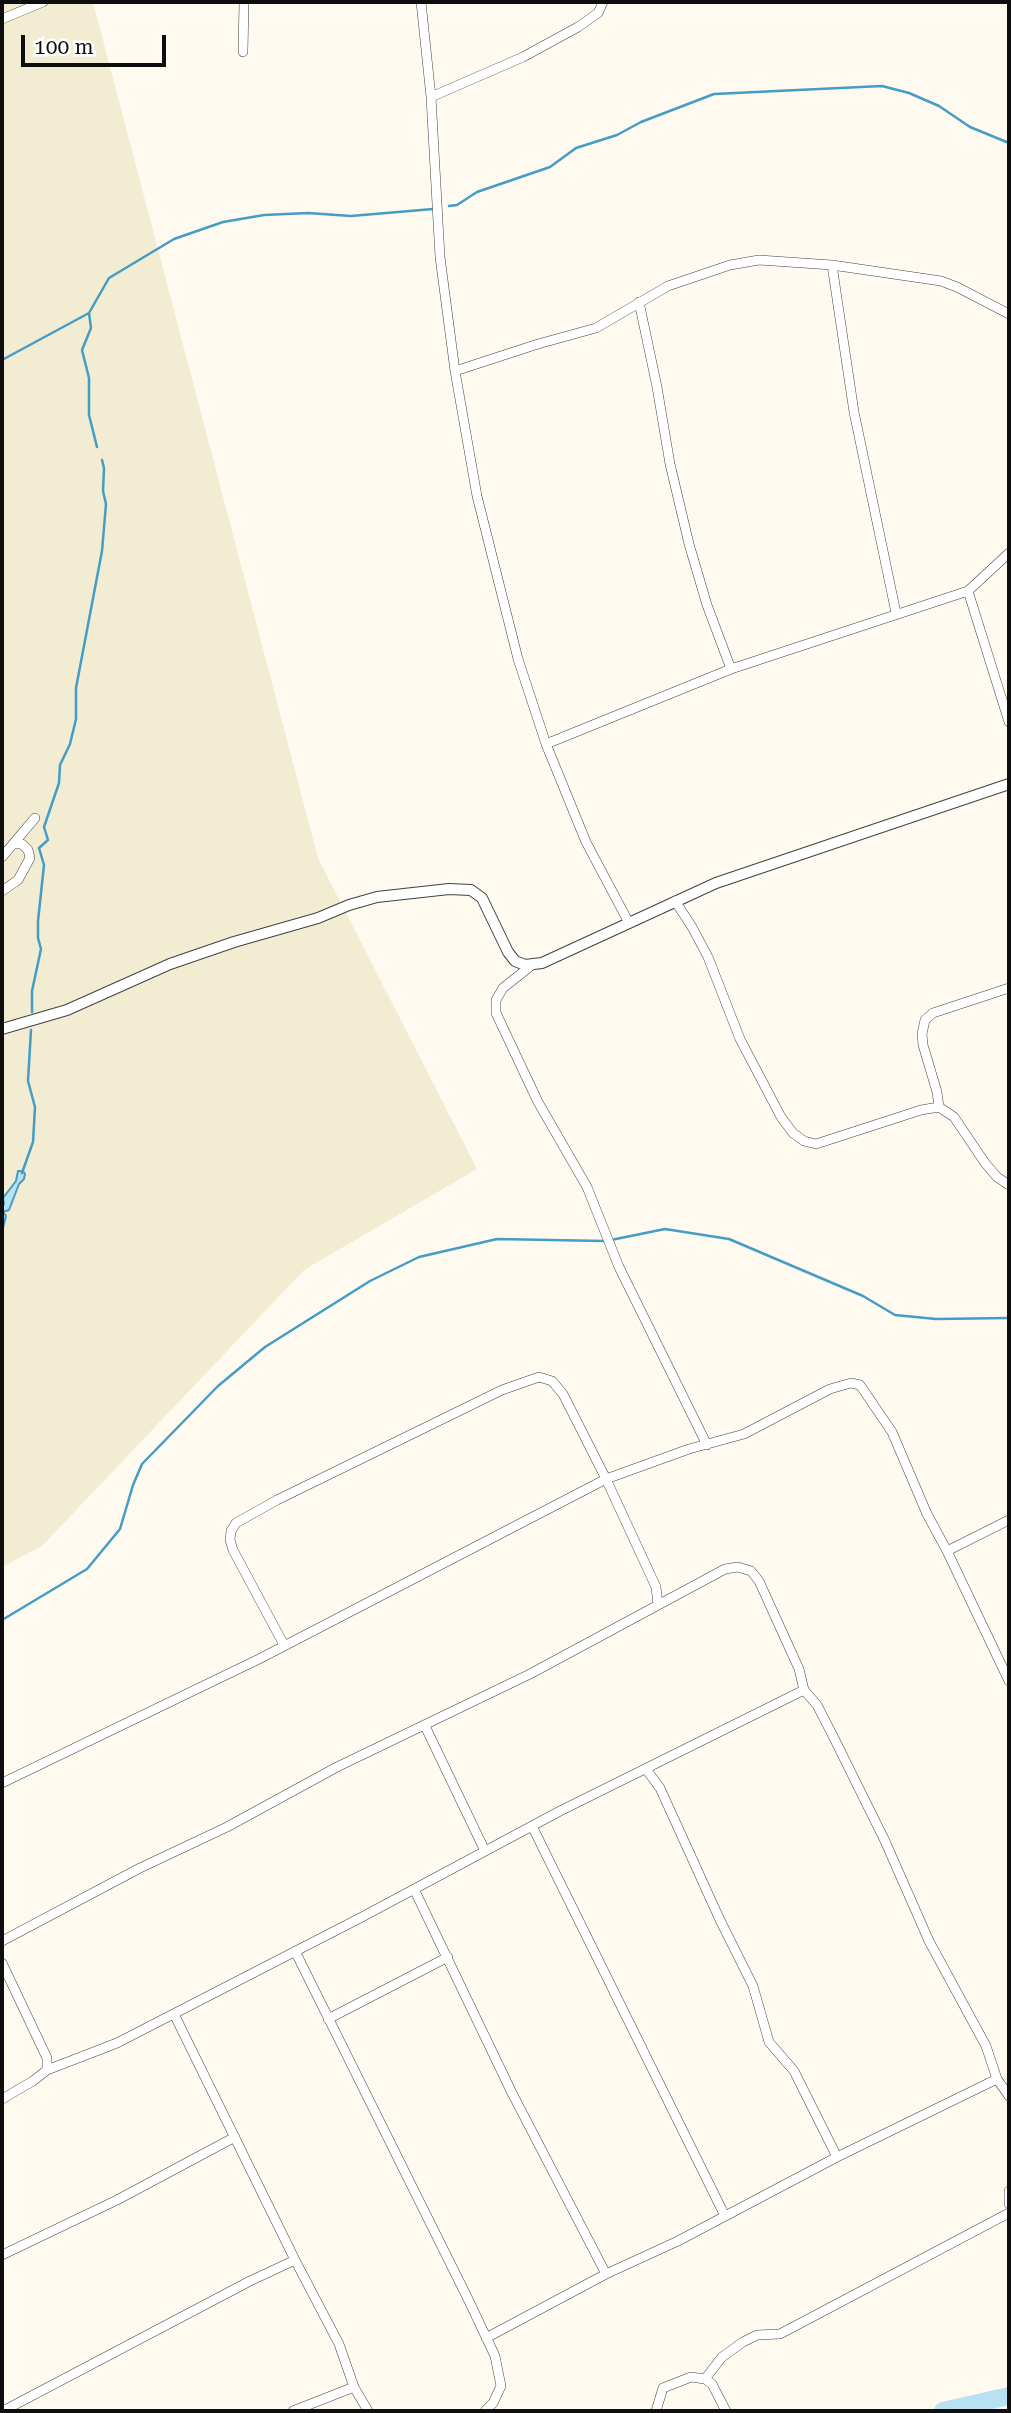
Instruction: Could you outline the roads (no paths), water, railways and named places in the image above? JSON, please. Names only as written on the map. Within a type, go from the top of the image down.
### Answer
[{"type":"street","points":[[2,19],[43,2]]},
{"type":"street","points":[[243,52],[244,2]]},
{"type":"street","points":[[421,2],[431,97],[440,257],[455,371],[477,496],[518,659],[546,744],[586,842],[629,923]]},
{"type":"street","points":[[431,97],[523,57],[567,33],[592,19],[603,2]]},
{"type":"street","points":[[455,371],[596,328],[668,286],[730,265],[759,260],[832,265],[949,284],[1009,314]]},
{"type":"street","points":[[832,265],[857,424],[896,613]]},
{"type":"street","points":[[639,302],[688,544],[731,669]]},
{"type":"street","points":[[546,744],[731,669],[968,591],[1009,553]]},
{"type":"street","points":[[968,591],[1009,722]]},
{"type":"street","points":[[707,1446],[619,1267],[594,1202],[538,1102],[496,1013],[496,1000],[503,988],[532,965],[556,958],[716,883],[1009,784]]},
{"type":"street","points":[[2,857],[35,818]]},
{"type":"street","points":[[2,891],[18,880],[27,868],[30,858],[28,850],[22,844],[13,844]]},
{"type":"street","points":[[2,1029],[67,1010],[170,964],[377,897],[449,889],[471,890],[482,898],[515,961],[532,965]]},
{"type":"street","points":[[676,901],[708,957],[740,1039],[781,1117],[793,1133],[803,1141],[816,1144],[921,1110],[939,1107],[961,1125],[985,1163],[997,1177],[1009,1185]]},
{"type":"street","points":[[939,1107],[923,1045],[925,1020],[933,1013],[1009,988]]},
{"type":"street","points":[[284,1645],[230,1540],[236,1523],[277,1500],[502,1390],[539,1377],[552,1381],[563,1394],[607,1479],[656,1587],[657,1605]]},
{"type":"street","points":[[2,1783],[259,1659],[607,1479],[689,1449],[744,1434],[841,1385],[851,1383],[860,1385],[892,1432],[927,1514],[1009,1681]]},
{"type":"street","points":[[947,1551],[1009,1520]]},
{"type":"street","points":[[2,1941],[140,1868],[227,1827],[347,1762],[530,1674],[725,1569],[738,1567],[751,1571],[759,1581],[794,1657],[804,1690],[817,1705],[839,1748],[885,1841],[929,1941],[986,2046],[997,2079],[1009,2096]]},
{"type":"street","points":[[2,2099],[47,2070],[117,2043],[485,1850],[804,1690]]},
{"type":"street","points":[[425,1726],[485,1850]]},
{"type":"street","points":[[646,1769],[660,1788],[753,1986],[768,2042],[794,2071],[837,2157]]},
{"type":"street","points":[[533,1826],[725,2216]]},
{"type":"street","points":[[414,1889],[518,2105],[606,2274]]},
{"type":"street","points":[[295,1951],[495,2356],[501,2386],[493,2403],[485,2411]]},
{"type":"street","points":[[328,2019],[448,1957]]},
{"type":"street","points":[[2,1963],[43,2047],[47,2070]]},
{"type":"street","points":[[174,2014],[339,2344],[354,2387],[368,2411]]},
{"type":"street","points":[[486,2338],[606,2274],[997,2079]]},
{"type":"street","points":[[2,2255],[117,2200],[234,2137]]},
{"type":"street","points":[[1009,2192],[1009,2204]]},
{"type":"street","points":[[705,2379],[722,2357],[743,2342],[757,2335],[780,2334],[1009,2213]]},
{"type":"street","points":[[3,2411],[295,2260]]},
{"type":"street","points":[[656,2411],[663,2388],[691,2377],[705,2379],[712,2384],[726,2411]]},
{"type":"street","points":[[293,2411],[354,2387]]},
{"type":"water","points":[[18,1171],[23,1171],[24,1179],[19,1184],[9,1210],[3,1212],[6,1216],[2,1232],[3,1198],[16,1181]]},
{"type":"waterway","points":[[449,206],[457,205],[477,192],[550,167],[576,148],[617,135],[641,122],[714,94],[882,86],[909,93],[939,106],[970,127],[1009,143]]},
{"type":"waterway","points":[[2,360],[89,313],[109,278],[174,239],[223,222],[264,215],[308,213],[351,216],[433,209]]},
{"type":"waterway","points":[[89,313],[91,328],[82,350],[89,378],[89,415],[97,447]]},
{"type":"waterway","points":[[32,1012],[32,991],[41,949],[38,921],[44,865],[39,848],[48,840],[44,827],[59,783],[60,765],[70,744],[76,719],[76,688],[102,551],[106,504],[102,460]]},
{"type":"waterway","points":[[22,1173],[33,1142],[35,1107],[28,1081],[31,1030]]},
{"type":"waterway","points":[[611,1240],[665,1229],[729,1239],[863,1296],[895,1315],[936,1319],[1009,1318]]},
{"type":"waterway","points":[[2,1620],[87,1569],[120,1529],[142,1464],[218,1386],[265,1347],[370,1281],[419,1257],[497,1239],[604,1241]]},
{"type":"waterway","points":[[943,2411],[1009,2396]]}]
